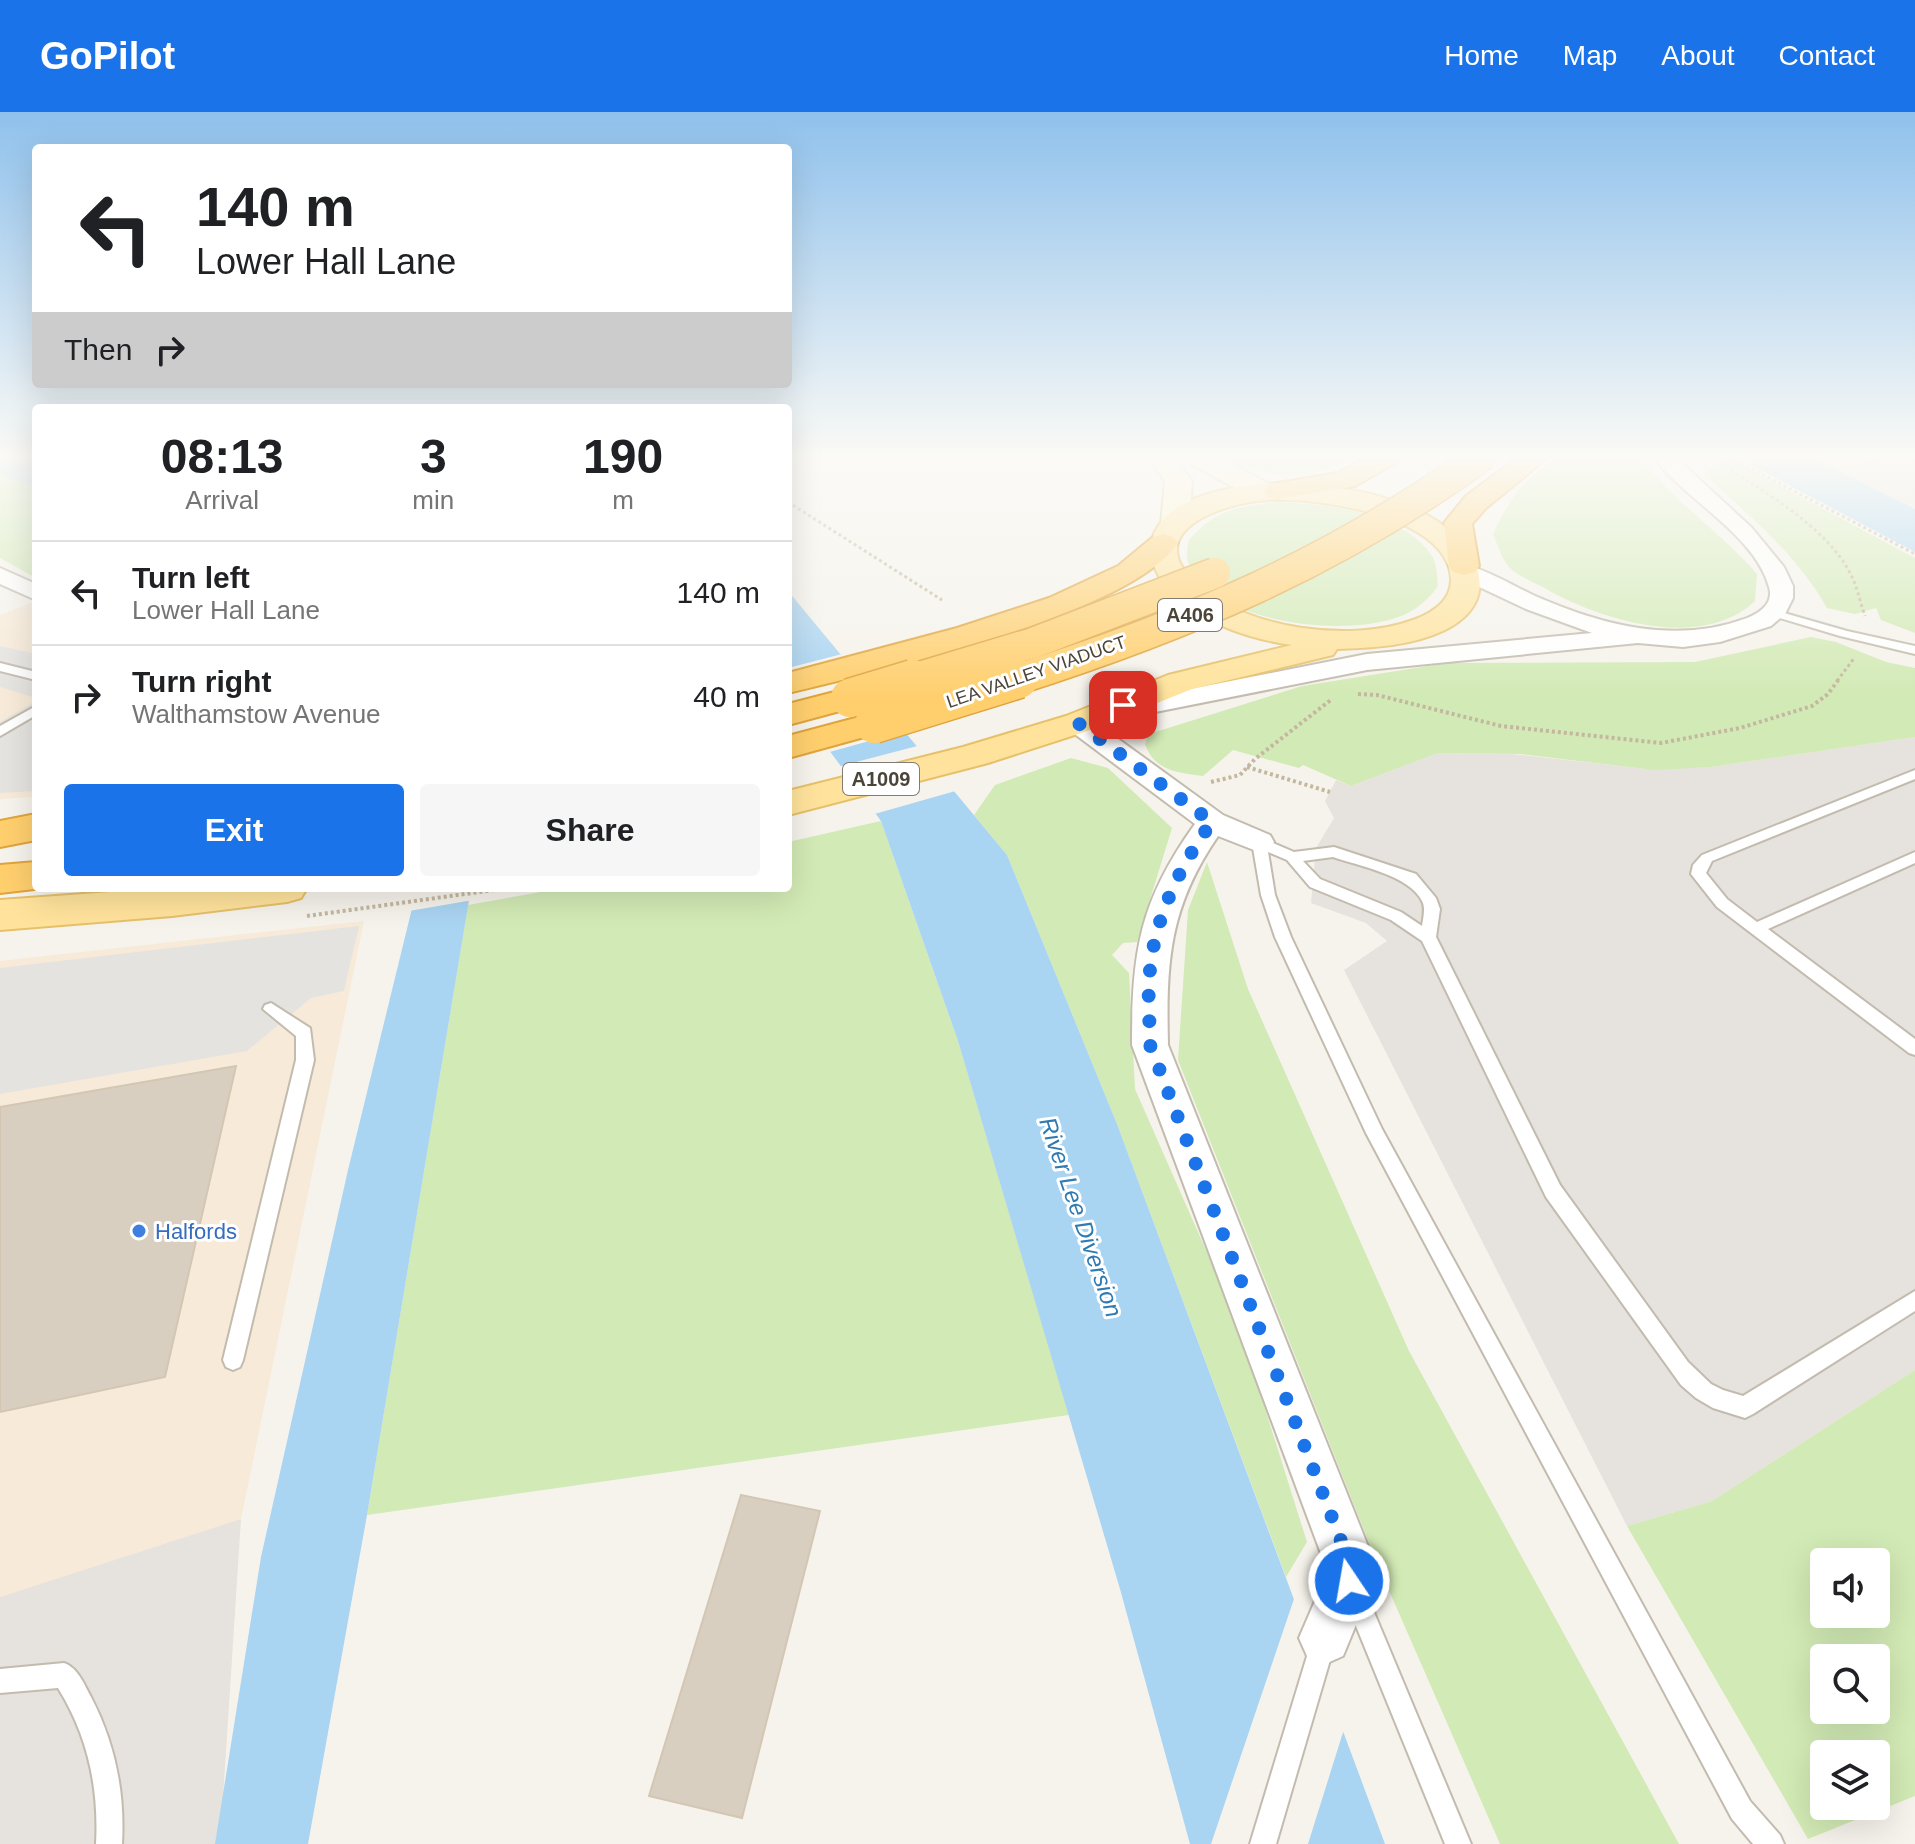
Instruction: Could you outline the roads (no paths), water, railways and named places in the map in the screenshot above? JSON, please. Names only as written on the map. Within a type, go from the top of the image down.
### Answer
[{"type":"highway","points":[[792,682],[968,635],[1060,605],[1109,583],[1166,536]]},
{"type":"highway","name":"LEA VALLEY VIADUCT","points":[[792,746],[1007,683],[1121,644],[1253,589],[1358,536]]},
{"type":"highway","points":[[1460,536],[1465,569]]},
{"type":"highway","name":"LEA VALLEY VIADUCT","points":[[792,714],[1033,643],[1235,563]]},
{"type":"highway","points":[[0,834],[32,828]]},
{"type":"highway","points":[[0,841],[32,841]]},
{"type":"highway","points":[[0,879],[32,876]]},
{"type":"main road","points":[[1168,536],[1164,561],[1171,575],[1199,601],[1227,617],[1272,632],[1351,640],[1403,634],[1431,624],[1459,604],[1467,585],[1465,569],[1451,547],[1435,536]]},
{"type":"main road","name":"A1009","points":[[1180,682],[1213,657],[1222,639],[1218,626],[1199,601]]},
{"type":"main road","name":"A1009","points":[[792,802],[975,755],[1087,720],[1180,682],[1351,640]]},
{"type":"main road","points":[[0,915],[172,902],[289,903]]},
{"type":"street","points":[[1087,720],[1260,681],[1367,662],[1555,646],[1584,640],[1636,636],[1710,637],[1739,631],[1774,613],[1780,603],[1782,588],[1759,550],[1745,536]]},
{"type":"street","points":[[1465,569],[1580,623],[1636,636]]},
{"type":"street","points":[[0,575],[32,591]]},
{"type":"street","points":[[1403,634],[1553,632],[1584,640]]},
{"type":"street","points":[[1087,720],[1172,793],[1212,822],[1259,842]]},
{"type":"street","points":[[1212,822],[1195,844],[1169,894],[1150,969],[1150,1045],[1348,1559],[1349,1581],[1325,1638]]},
{"type":"lane","points":[[1774,613],[1863,645],[1915,650]]},
{"type":"lane","points":[[0,667],[32,675]]},
{"type":"lane","points":[[0,732],[32,712]]},
{"type":"lane","points":[[1915,774],[1707,858],[1700,865],[1698,874],[1706,887],[1757,928],[1915,1048]]},
{"type":"lane","points":[[1259,842],[1292,857],[1315,883],[1396,916],[1428,937],[1553,1191],[1672,1358],[1691,1382],[1715,1401],[1745,1407],[1774,1392],[1915,1300]]},
{"type":"lane","points":[[1259,842],[1268,895],[1283,937],[1375,1133],[1741,1810],[1771,1844]]},
{"type":"lane","points":[[1292,857],[1334,852],[1411,878],[1429,898],[1432,909],[1428,937]]},
{"type":"lane","points":[[1757,928],[1915,857]]},
{"type":"lane","points":[[233,1360],[305,1060],[304,1033],[271,1009]]},
{"type":"lane","points":[[1349,1581],[1458,1844]]},
{"type":"lane","points":[[1263,1844],[1325,1638]]},
{"type":"lane","points":[[0,1681],[64,1675],[81,1700],[92,1724],[106,1780],[109,1844]]},
{"type":"water","points":[[1884,536],[1915,536],[1915,552]]},
{"type":"water","name":"River Lee Diversion","points":[[792,596],[1007,855],[1117,1124],[1385,1844],[1190,1844],[1120,1589],[958,1041],[881,821],[792,699]]},
{"type":"water","points":[[416,892],[470,892],[367,1515],[308,1844],[215,1844],[261,1557],[348,1170]]},
{"type":"place","name":"Halfords","points":[[139,1231]]}]
